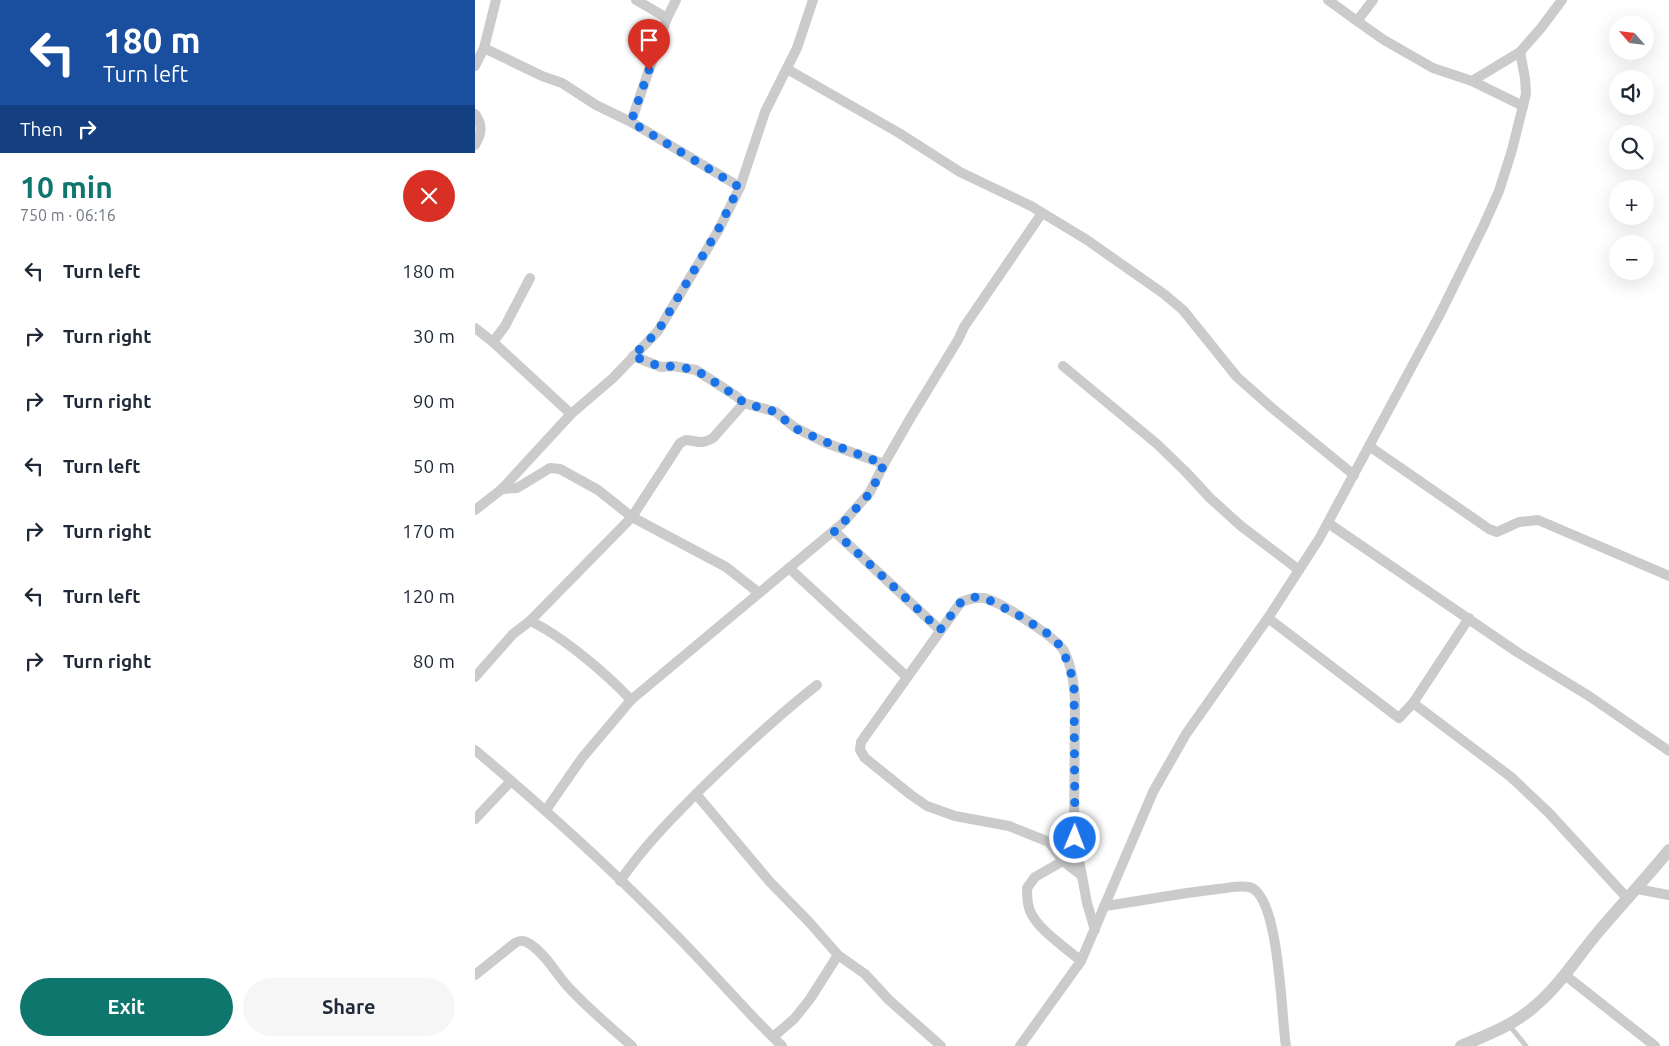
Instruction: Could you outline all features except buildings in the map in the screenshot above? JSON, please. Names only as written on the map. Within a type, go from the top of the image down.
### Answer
[{"type":"street","points":[[475,66],[484,48],[496,0]]},
{"type":"street","points":[[636,0],[667,18]]},
{"type":"street","points":[[631,122],[667,18],[676,0]]},
{"type":"street","points":[[475,510],[502,489],[571,414],[613,378],[658,331],[718,230],[739,187],[765,112],[797,48],[813,0]]},
{"type":"street","points":[[1328,0],[1378,36],[1433,68],[1472,82],[1523,106]]},
{"type":"street","points":[[1357,21],[1373,0]]},
{"type":"street","points":[[1472,82],[1520,52],[1562,0]]},
{"type":"street","points":[[484,48],[542,76],[561,82],[739,187]]},
{"type":"street","points":[[1020,1046],[1081,961],[1153,792],[1186,734],[1269,618],[1328,524],[1439,316],[1499,191],[1512,150],[1526,94],[1520,52]]},
{"type":"street","points":[[787,69],[899,133],[960,172],[1042,213],[1087,240],[1177,304],[1237,376],[1271,408],[1354,475]]},
{"type":"street","points":[[475,114],[480,121],[480,136],[475,145]]},
{"type":"street","points":[[546,810],[582,758],[631,700],[834,531],[871,492],[884,464],[964,327],[1042,213]]},
{"type":"street","points":[[493,342],[505,326],[531,278]]},
{"type":"street","points":[[475,328],[493,342],[571,414]]},
{"type":"street","points":[[633,356],[661,367],[673,366],[696,370],[744,403],[776,412],[794,428],[884,464]]},
{"type":"street","points":[[1063,366],[1157,444],[1210,498],[1241,526],[1299,570]]},
{"type":"street","points":[[475,677],[513,634],[530,620],[632,517],[680,443],[686,440],[701,444],[713,438],[744,403]]},
{"type":"street","points":[[1369,446],[1489,529],[1497,532],[1519,522],[1538,520],[1669,576]]},
{"type":"street","points":[[502,489],[517,488],[551,468],[560,469],[598,490],[632,517],[726,567],[759,593]]},
{"type":"street","points":[[1328,524],[1517,652],[1589,696],[1669,751]]},
{"type":"street","points":[[834,531],[940,630]]},
{"type":"street","points":[[789,568],[906,676]]},
{"type":"street","points":[[1081,875],[1063,861],[1049,842],[1009,826],[955,816],[927,806],[865,758],[860,750],[861,742],[906,676],[961,602],[973,597],[985,598],[1020,616],[1053,637],[1063,650],[1074,682],[1074,833],[1087,903],[1095,930]]},
{"type":"street","points":[[1269,618],[1399,718],[1413,703],[1469,618]]},
{"type":"street","points":[[530,620],[570,647],[631,700]]},
{"type":"street","points":[[620,881],[635,859],[667,822],[777,716],[817,685]]},
{"type":"street","points":[[1413,703],[1511,777],[1549,813],[1628,899]]},
{"type":"street","points":[[475,750],[546,810],[674,933],[782,1046]]},
{"type":"street","points":[[475,819],[511,781]]},
{"type":"street","points":[[696,794],[770,882],[838,955],[865,974],[889,1000],[941,1046]]},
{"type":"street","points":[[1461,1046],[1509,1025],[1535,1006],[1565,975],[1599,931],[1669,850]]},
{"type":"street","points":[[1063,861],[1035,877],[1027,888],[1027,902],[1029,911],[1038,924],[1081,961]]},
{"type":"street","points":[[1104,906],[1207,890],[1239,886],[1251,887],[1261,896],[1270,916],[1279,970],[1286,1046]]},
{"type":"street","points":[[1637,888],[1669,895]]},
{"type":"street","points":[[475,975],[515,943],[525,941],[531,944],[571,990],[632,1046]]},
{"type":"street","points":[[773,1037],[794,1019],[810,999],[838,955]]},
{"type":"street","points":[[1565,975],[1655,1046]]},
{"type":"lane","points":[[1509,1025],[1526,1046]]},
{"type":"route","points":[[649,70],[631,122],[739,187],[700,262],[658,331],[633,356],[661,367],[673,366],[696,370],[744,403],[776,412],[794,428],[884,464],[871,492],[834,531],[940,630],[961,602],[973,597],[985,598],[1020,616],[1053,637],[1069,662],[1074,682],[1075,838]]}]
